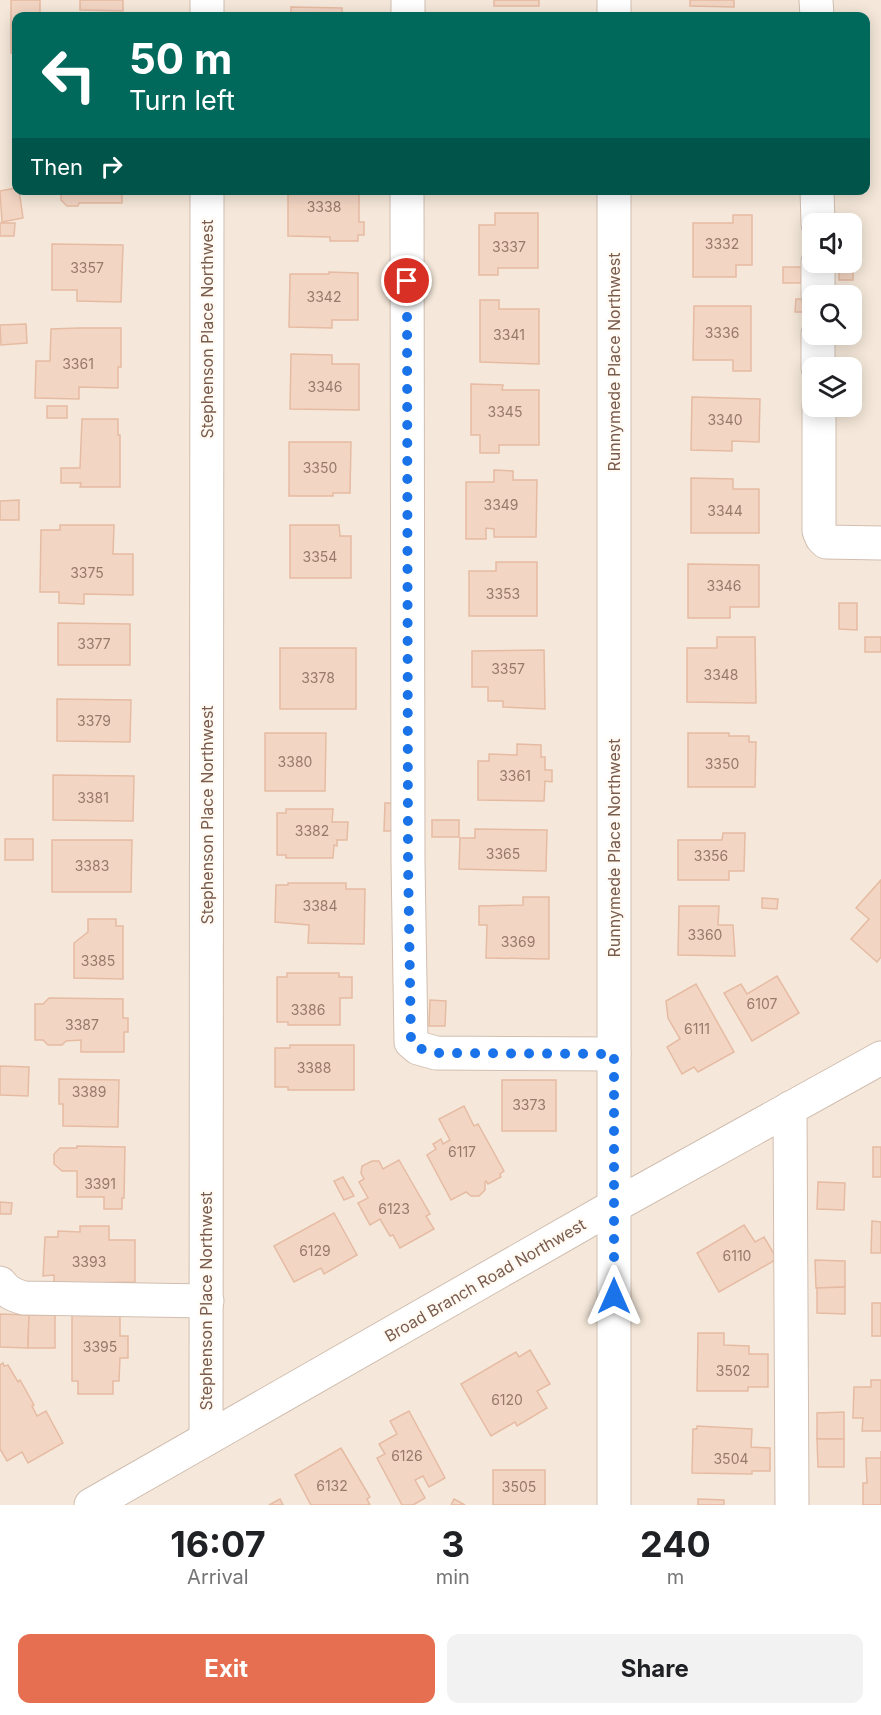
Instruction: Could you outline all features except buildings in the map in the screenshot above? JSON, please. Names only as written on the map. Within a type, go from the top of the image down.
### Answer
[{"type":"street","name":"Stephenson Place Northwest","points":[[206,1439],[207,195]]},
{"type":"street","points":[[407,195],[408,862],[411,1042],[418,1048],[436,1053],[614,1054]]},
{"type":"street","name":"Runnymede Place Northwest","points":[[614,195],[614,1505]]},
{"type":"street","points":[[817,195],[818,213]]},
{"type":"street","points":[[819,417],[819,531],[822,538],[826,542],[881,543]]},
{"type":"street","name":"Broad Branch Road Northwest","points":[[91,1505],[614,1206],[881,1058]]},
{"type":"street","points":[[790,1108],[792,1505]]},
{"type":"street","points":[[0,1283],[13,1295],[24,1298],[207,1301]]},
{"type":"shaded area","points":[[0,0],[881,0],[881,1505],[0,1505]]},
{"type":"route","points":[[407,281],[408,862],[411,1042],[418,1048],[436,1053],[614,1054],[614,1296]]}]
